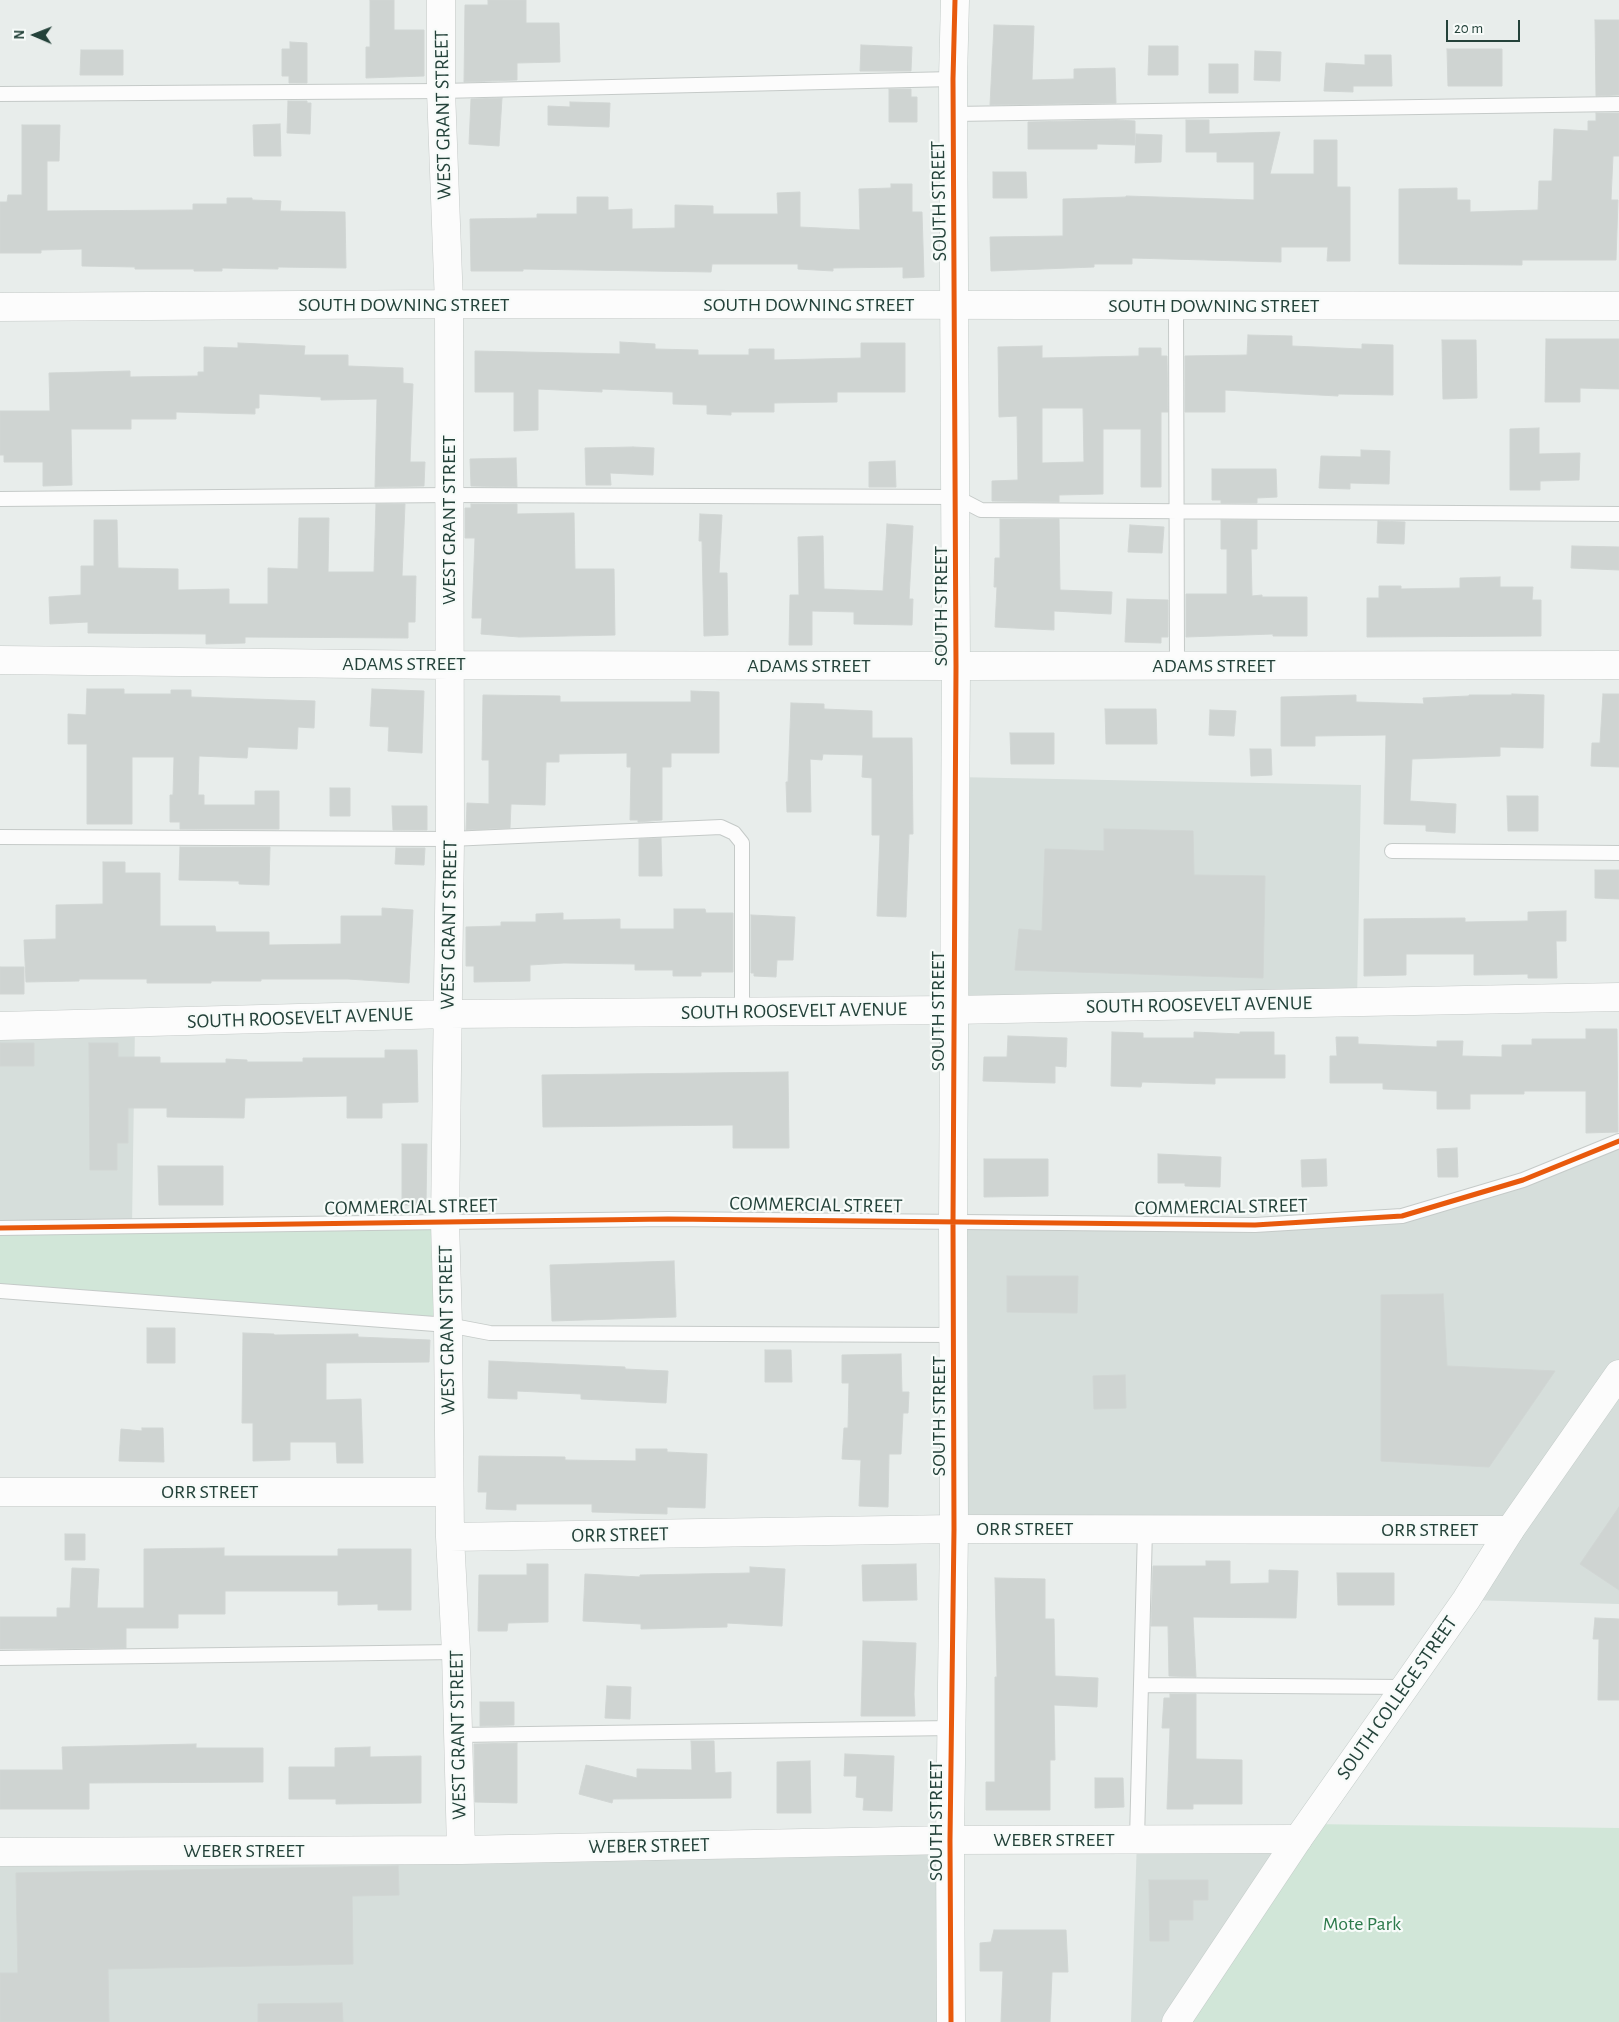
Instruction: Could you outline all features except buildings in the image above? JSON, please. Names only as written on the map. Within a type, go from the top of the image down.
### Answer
[{"type":"street","name":"WEST GRANT STREET","points":[[441,0],[441,91],[449,304],[450,839],[444,1222],[448,1325],[450,1537],[456,1652],[461,1850]]},
{"type":"street","name":"SOUTH STREET","points":[[951,2022],[950,1840],[954,1529],[953,1010],[956,666],[953,114],[955,0]]},
{"type":"street","name":"SOUTH DOWNING STREET","points":[[0,307],[449,304],[1619,306]]},
{"type":"street","name":"ADAMS STREET","points":[[0,660],[956,666],[1619,664]]},
{"type":"street","name":"SOUTH ROOSEVELT AVENUE","points":[[0,1026],[448,1014],[953,1010],[1619,997]]},
{"type":"street","name":"SOUTH COLLEGE STREET","points":[[1176,2022],[1298,1839],[1466,1600],[1510,1530],[1619,1374]]},
{"type":"street","name":"ORR STREET","points":[[0,1492],[449,1492]]},
{"type":"street","name":"ORR STREET","points":[[450,1537],[954,1529],[1510,1530]]},
{"type":"street","name":"WEBER STREET","points":[[0,1852],[461,1850],[950,1840],[1298,1839]]},
{"type":"lane","points":[[0,94],[441,91],[953,79]]},
{"type":"lane","points":[[953,114],[1619,104]]},
{"type":"lane","points":[[1176,306],[1177,666]]},
{"type":"lane","points":[[0,499],[449,495],[956,497],[981,510],[1619,514]]},
{"type":"lane","points":[[0,837],[450,839],[720,827],[734,833],[742,843],[742,1012]]},
{"type":"lane","points":[[1392,851],[1619,853]]},
{"type":"lane","name":"COMMERCIAL STREET","points":[[0,1228],[668,1219],[1255,1225],[1402,1216],[1523,1180],[1619,1141]]},
{"type":"lane","points":[[0,1291],[448,1325],[490,1333],[954,1335]]},
{"type":"lane","points":[[1136,1839],[1145,1529]]},
{"type":"lane","points":[[0,1658],[456,1652]]},
{"type":"lane","points":[[1141,1686],[1405,1687]]},
{"type":"lane","points":[[458,1734],[952,1728]]},
{"type":"shaded area","points":[[955,777],[1361,785],[1357,1002],[953,1010]]},
{"type":"shaded area","points":[[135,1023],[132,1226],[0,1228],[0,1026]]},
{"type":"shaded area","points":[[1619,1141],[1619,1604],[1466,1600],[1509,1531],[954,1529],[953,1222],[1255,1225],[1402,1216]]},
{"type":"shaded area","points":[[1137,1839],[1298,1839],[1176,2022],[1131,2022]]},
{"type":"shaded area","points":[[950,1840],[951,2022],[0,2022],[0,1852]]},
{"type":"green space","points":[[445,1222],[448,1325],[0,1291],[0,1228]]},
{"type":"green space","name":"Mote Park","points":[[1309,1824],[1619,1828],[1619,2022],[1176,2022]]},
{"type":"cycle path","points":[[951,2022],[950,1840],[954,1529],[953,1222],[956,666],[953,79],[955,0]]},
{"type":"cycle path","points":[[0,1228],[668,1219],[1255,1225],[1402,1216],[1523,1180],[1619,1141]]}]
